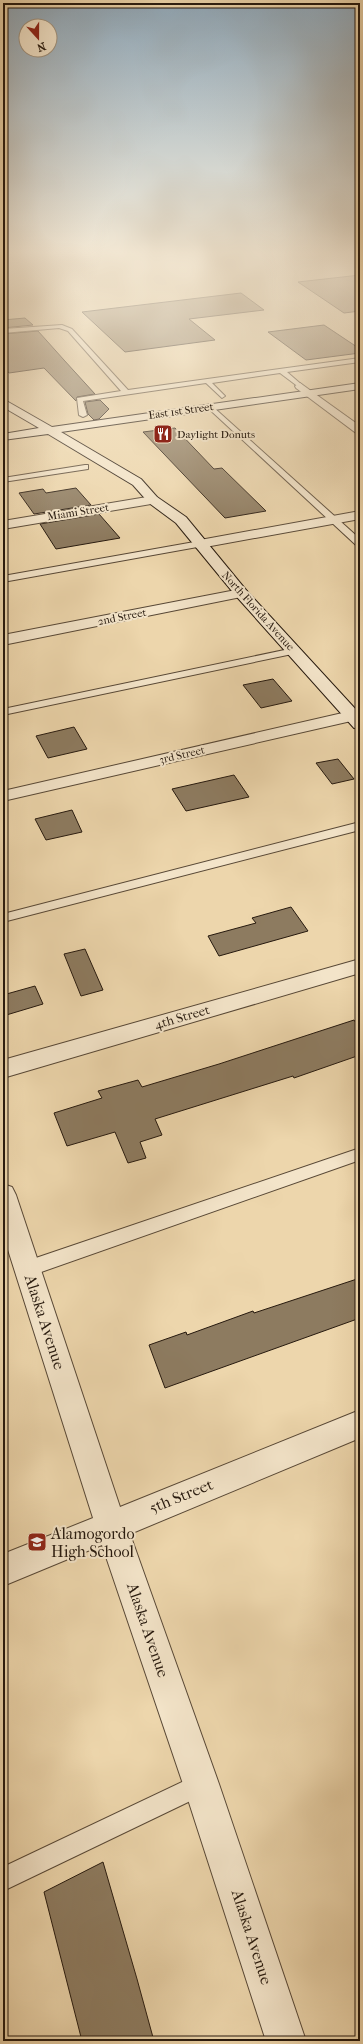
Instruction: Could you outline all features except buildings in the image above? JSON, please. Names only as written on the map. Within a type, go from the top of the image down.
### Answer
[{"type":"main road","name":"East 1st Street","points":[[8,421],[36,421],[83,415],[300,386],[360,376]]},
{"type":"main road","points":[[300,386],[360,431]]},
{"type":"main road","name":"East 1st Street","points":[[3,437],[360,386]]},
{"type":"main road","name":"North Florida Avenue","points":[[3,402],[137,482],[153,500],[181,520],[241,593],[357,718]]},
{"type":"main road","points":[[8,421],[49,444]]},
{"type":"main road","points":[[68,456],[96,473]]},
{"type":"main road","name":"North Florida Avenue","points":[[131,492],[153,500]]},
{"type":"main road","name":"Miami Street","points":[[3,525],[153,500]]},
{"type":"main road","points":[[200,544],[360,515]]},
{"type":"main road","name":"2nd Street","points":[[3,640],[241,593]]},
{"type":"main road","name":"3rd Street","points":[[3,796],[357,718]]},
{"type":"main road","name":"4th Street","points":[[3,1068],[360,966]]},
{"type":"main road","name":"Alaska Avenue","points":[[3,1195],[111,1525],[201,1784],[286,2041]]},
{"type":"main road","name":"5th Street","points":[[3,1570],[360,1424]]},
{"type":"lane","points":[[85,346],[126,392]]},
{"type":"lane","points":[[83,415],[79,399],[360,360]]},
{"type":"lane","points":[[282,371],[300,386]]},
{"type":"lane","points":[[207,381],[222,396]]},
{"type":"lane","points":[[210,407],[360,544]]},
{"type":"lane","points":[[3,480],[85,467]]},
{"type":"lane","points":[[3,579],[200,544]]},
{"type":"lane","points":[[3,712],[294,651]]},
{"type":"lane","points":[[3,918],[360,826]]},
{"type":"lane","points":[[27,1269],[360,1154]]},
{"type":"lane","points":[[3,1879],[201,1784]]},
{"type":"place","name":"Daylight Donuts","points":[[163,434]]},
{"type":"place","name":"Alamogordo High School","points":[[37,1542]]}]
